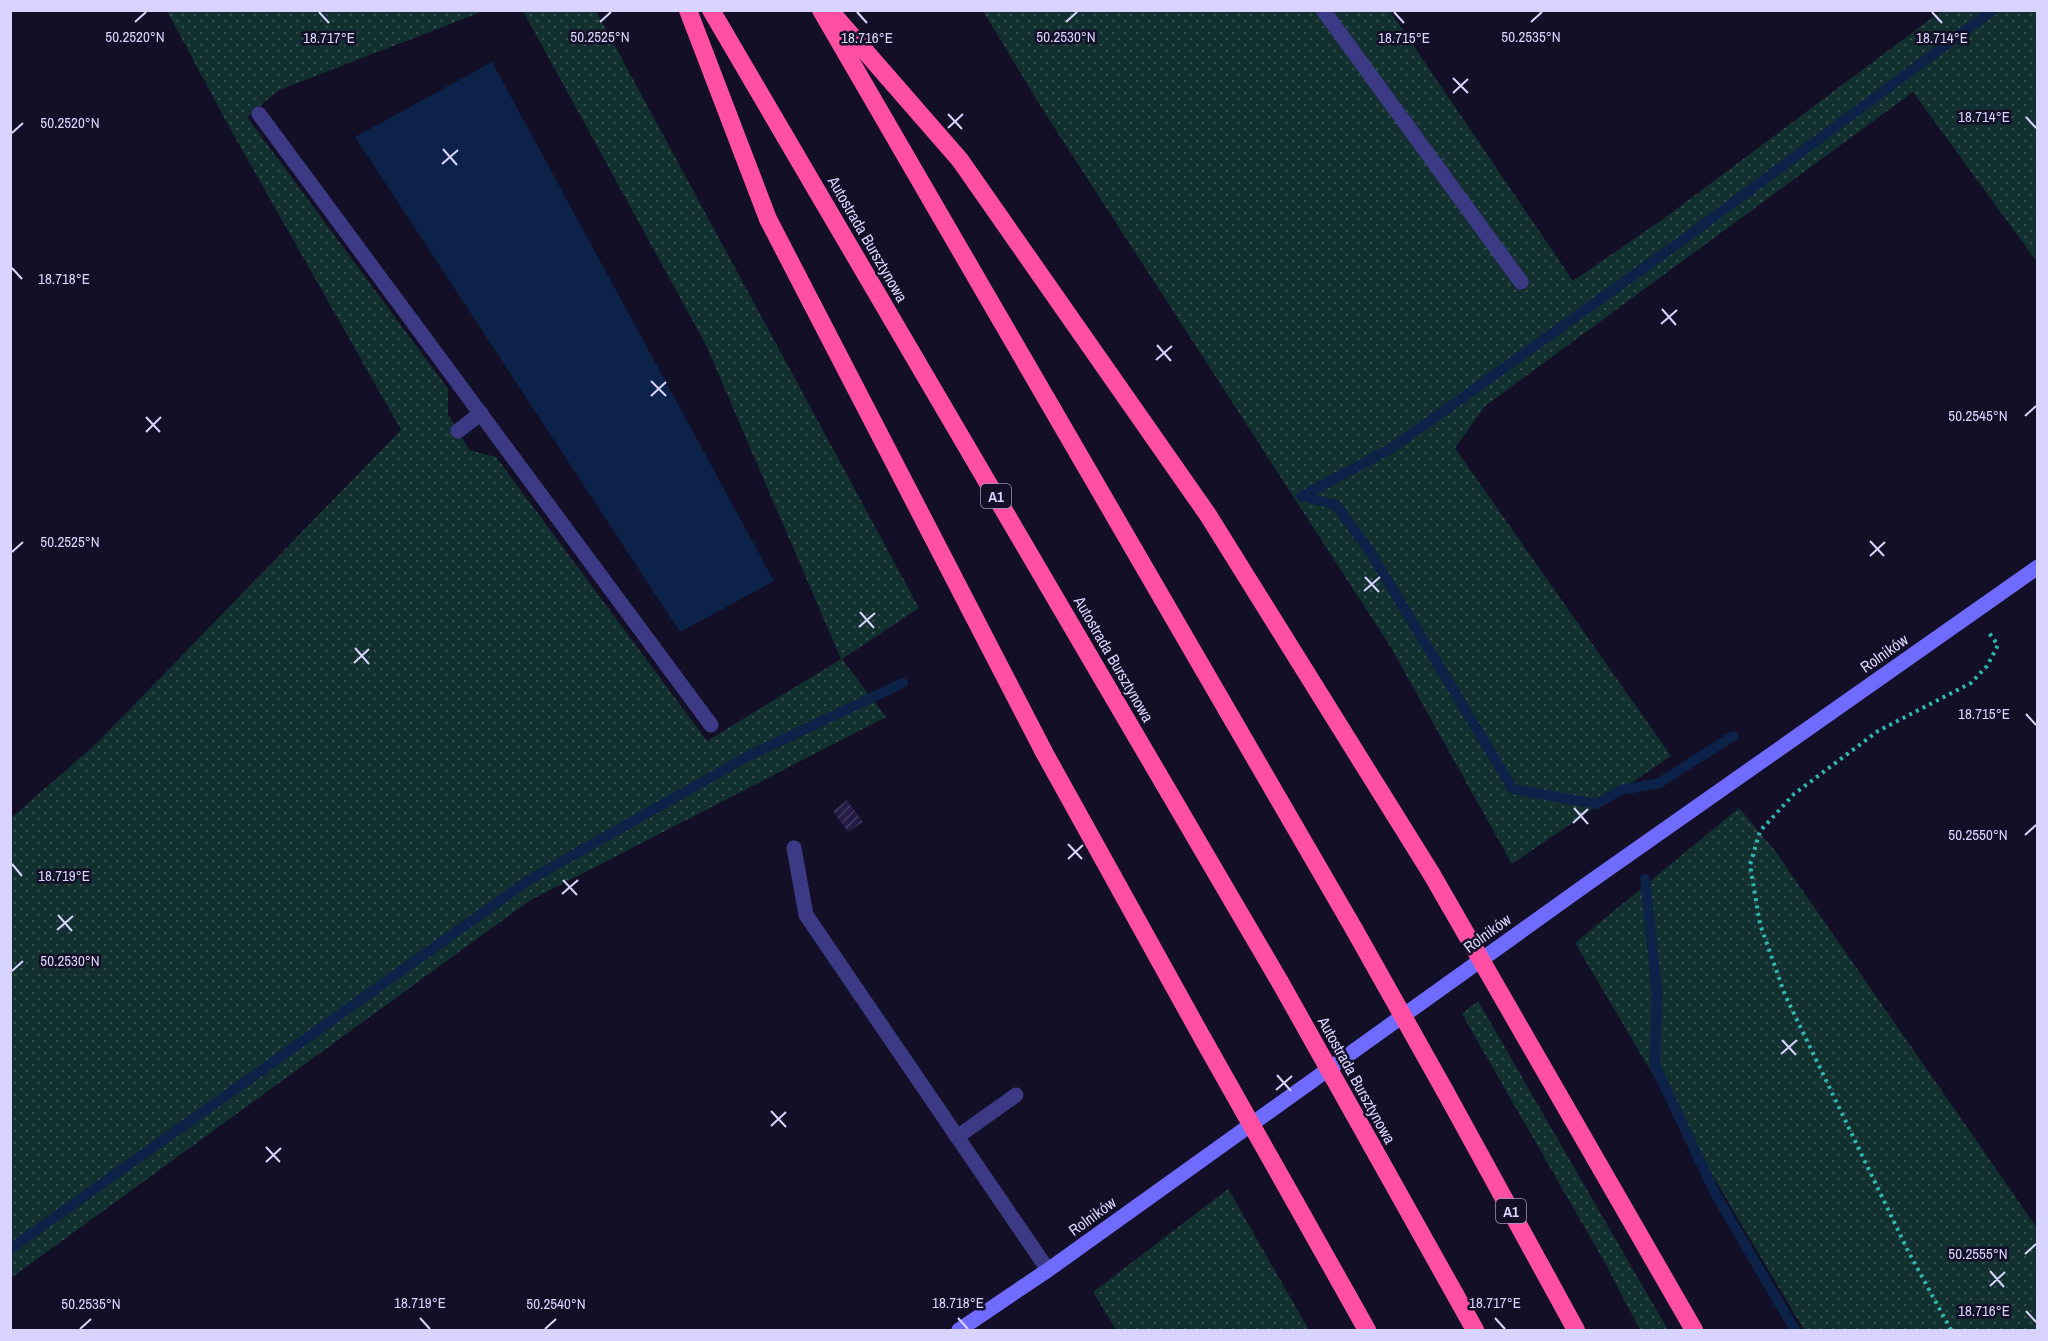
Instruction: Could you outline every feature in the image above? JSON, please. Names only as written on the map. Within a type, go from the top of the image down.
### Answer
[{"type":"highway","points":[[688,10],[768,219],[1045,754],[1367,1330]]},
{"type":"highway","name":"Autostrada Bursztynowa","points":[[711,10],[1280,982],[1475,1330]]},
{"type":"highway","name":"A1","points":[[821,10],[1354,929],[1576,1330]]},
{"type":"highway","points":[[830,10],[960,160],[1208,515],[1431,873],[1694,1330]]},
{"type":"street","name":"Rolników","points":[[959,1330],[1048,1270],[1587,884],[2037,567]]},
{"type":"lane","points":[[1323,10],[1521,282]]},
{"type":"lane","points":[[259,114],[711,725]]},
{"type":"lane","points":[[458,431],[481,413]]},
{"type":"lane","points":[[794,848],[806,915],[1048,1270]]},
{"type":"lane","points":[[957,1137],[1016,1095]]},
{"type":"path","points":[[1951,1330],[1908,1251],[1785,995],[1760,924],[1750,865],[1761,831],[1794,794],[1878,732],[1971,683],[1987,666],[1998,645],[1974,611]]},
{"type":"green space","points":[[167,11],[484,11],[279,90],[247,117],[448,389],[448,414],[469,450],[496,457],[707,741],[841,659],[706,345],[523,11],[596,11],[919,608],[842,659],[886,717],[529,901],[11,1278],[10,819],[96,744],[401,430],[227,123]]},
{"type":"green space","points":[[983,11],[1390,11],[1573,281],[1666,217],[1941,11],[2037,11],[2037,262],[1913,92],[1485,406],[1455,448],[1671,756],[1512,864],[1390,646],[1041,107]]},
{"type":"green space","points":[[1739,808],[1776,852],[2037,1228],[2037,1330],[1804,1330],[1575,943]]},
{"type":"green space","points":[[1478,1001],[1668,1330],[1640,1330],[1605,1263],[1462,1014]]},
{"type":"green space","points":[[1228,1189],[1309,1330],[1116,1330],[1093,1292]]},
{"type":"water","points":[[492,62],[774,581],[680,632],[355,137]]},
{"type":"building","points":[[847,800],[863,822],[848,832],[833,811]]},
{"type":"waterway","points":[[1302,496],[1392,448],[1680,242],[1993,10]]},
{"type":"waterway","points":[[1302,496],[1336,505],[1369,550],[1513,789],[1596,804],[1621,790],[1659,783],[1733,736]]},
{"type":"waterway","points":[[10,1249],[529,880],[750,755],[903,683]]},
{"type":"waterway","points":[[1645,879],[1657,991],[1655,1066],[1716,1195],[1795,1330]]}]
